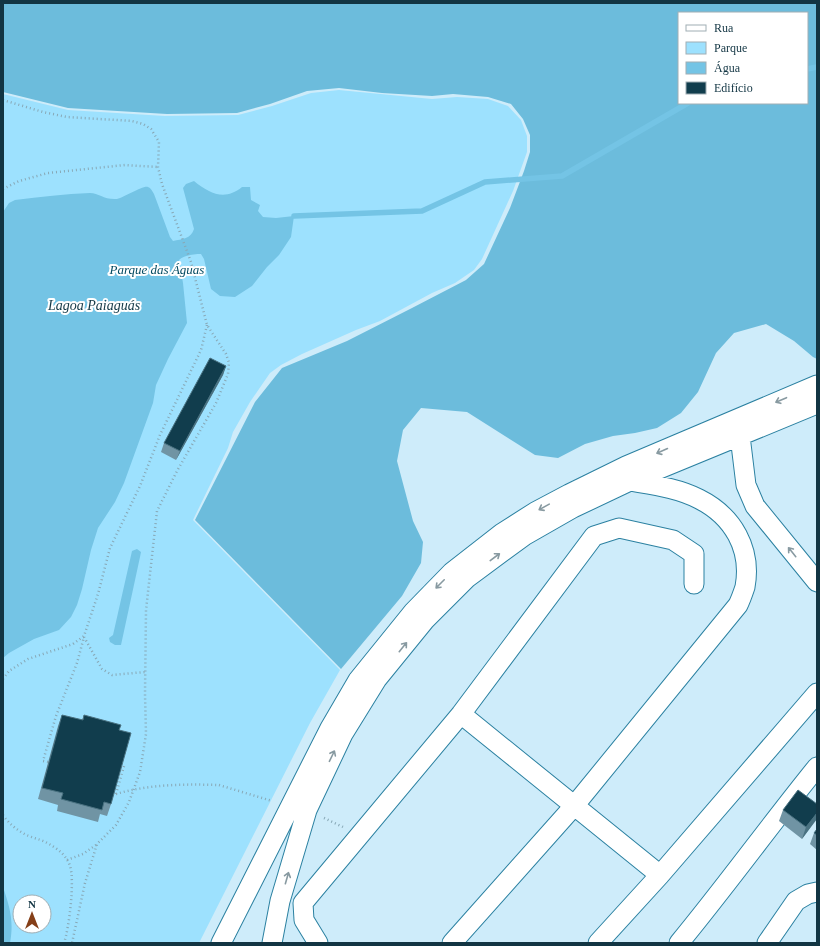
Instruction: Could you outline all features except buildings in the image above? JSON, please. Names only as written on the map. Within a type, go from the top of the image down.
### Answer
[{"type":"street","points":[[221,943],[298,808],[374,685],[425,620],[467,578],[524,536],[573,508],[736,428],[817,385]]},
{"type":"street","points":[[272,943],[298,808],[330,728],[358,680],[412,612],[452,572],[502,533],[548,505],[626,466],[736,428],[817,404]]},
{"type":"street","points":[[736,428],[746,485],[755,506],[817,582]]},
{"type":"street","points":[[452,943],[574,806],[738,605],[744,588],[746,573],[744,550],[739,537],[723,516],[698,498],[661,487],[630,481]]},
{"type":"street","points":[[318,943],[304,920],[303,903],[461,714],[594,536],[619,528],[673,540],[694,554],[694,584]]},
{"type":"street","points":[[598,943],[660,876],[817,693]]},
{"type":"street","points":[[461,714],[660,876]]},
{"type":"street","points":[[678,943],[708,908],[817,767]]},
{"type":"street","points":[[767,943],[796,901],[808,894],[817,892]]},
{"type":"street","points":[[280,901],[282,943]]},
{"type":"path","points":[[3,100],[43,112],[67,117],[132,121],[151,129],[159,142],[158,167],[162,184],[191,262],[207,325],[226,354],[229,363],[228,374],[216,403],[177,471],[157,511],[146,610],[146,734],[140,772],[129,802],[116,825],[97,844],[83,854],[67,860]]},
{"type":"path","points":[[3,189],[19,181],[48,173],[125,165],[158,167]]},
{"type":"path","points":[[48,762],[43,761],[56,716],[77,663],[110,548],[140,486],[160,435],[201,350],[207,325]]},
{"type":"path","points":[[84,636],[102,668],[112,675],[145,672]]},
{"type":"path","points":[[3,679],[10,671],[28,659],[73,644],[84,636]]},
{"type":"path","points":[[121,766],[124,766],[116,794],[167,785],[219,785],[298,808],[360,834]]},
{"type":"path","points":[[3,815],[9,824],[28,836],[48,843],[63,854],[70,866],[72,885],[70,917],[64,943]]},
{"type":"path","points":[[72,943],[85,884],[97,844]]},
{"type":"green space","name":"Parque das Águas","points":[[339,90],[432,99],[457,97],[488,99],[508,106],[521,120],[527,136],[527,152],[513,191],[482,259],[474,270],[455,283],[432,293],[380,321],[302,354],[281,365],[270,373],[250,402],[233,432],[228,448],[193,520],[340,670],[310,723],[199,943],[3,943],[3,94],[68,110],[165,116],[238,115],[311,93]]},
{"type":"shaded area","points":[[3,3],[817,3],[817,359],[794,341],[766,324],[734,333],[716,353],[698,392],[681,413],[657,428],[613,436],[585,444],[558,458],[535,455],[467,412],[421,408],[403,430],[397,461],[413,521],[423,542],[421,563],[402,596],[341,669],[195,520],[255,402],[282,368],[347,341],[412,308],[466,280],[484,264],[510,208],[530,152],[530,135],[523,119],[511,104],[488,97],[453,94],[432,96],[382,93],[339,88],[307,91],[270,104],[237,113],[167,114],[68,108],[3,92]]},
{"type":"water","name":"Lagoa Paiaguás","points":[[194,181],[212,192],[224,195],[230,194],[242,187],[250,187],[251,200],[260,205],[258,211],[263,217],[276,218],[294,216],[291,237],[279,255],[252,286],[235,297],[220,296],[211,289],[204,259],[201,254],[186,256],[179,260],[187,323],[156,385],[153,403],[124,483],[115,502],[98,528],[77,605],[71,617],[59,630],[34,639],[3,658],[3,212],[9,203],[15,200],[90,193],[117,199],[142,188],[148,187],[154,194],[170,237],[173,241],[188,237],[193,232],[194,229],[183,188],[186,184]]},
{"type":"water","points":[[137,549],[141,552],[121,645],[115,645],[110,642],[109,638],[113,635],[132,551]]},
{"type":"water","points":[[3,887],[11,915],[12,928],[10,943],[3,943]]},
{"type":"waterway","points":[[808,69],[817,67]]},
{"type":"waterway","points":[[294,216],[422,211],[485,182],[562,176],[686,104]]}]
